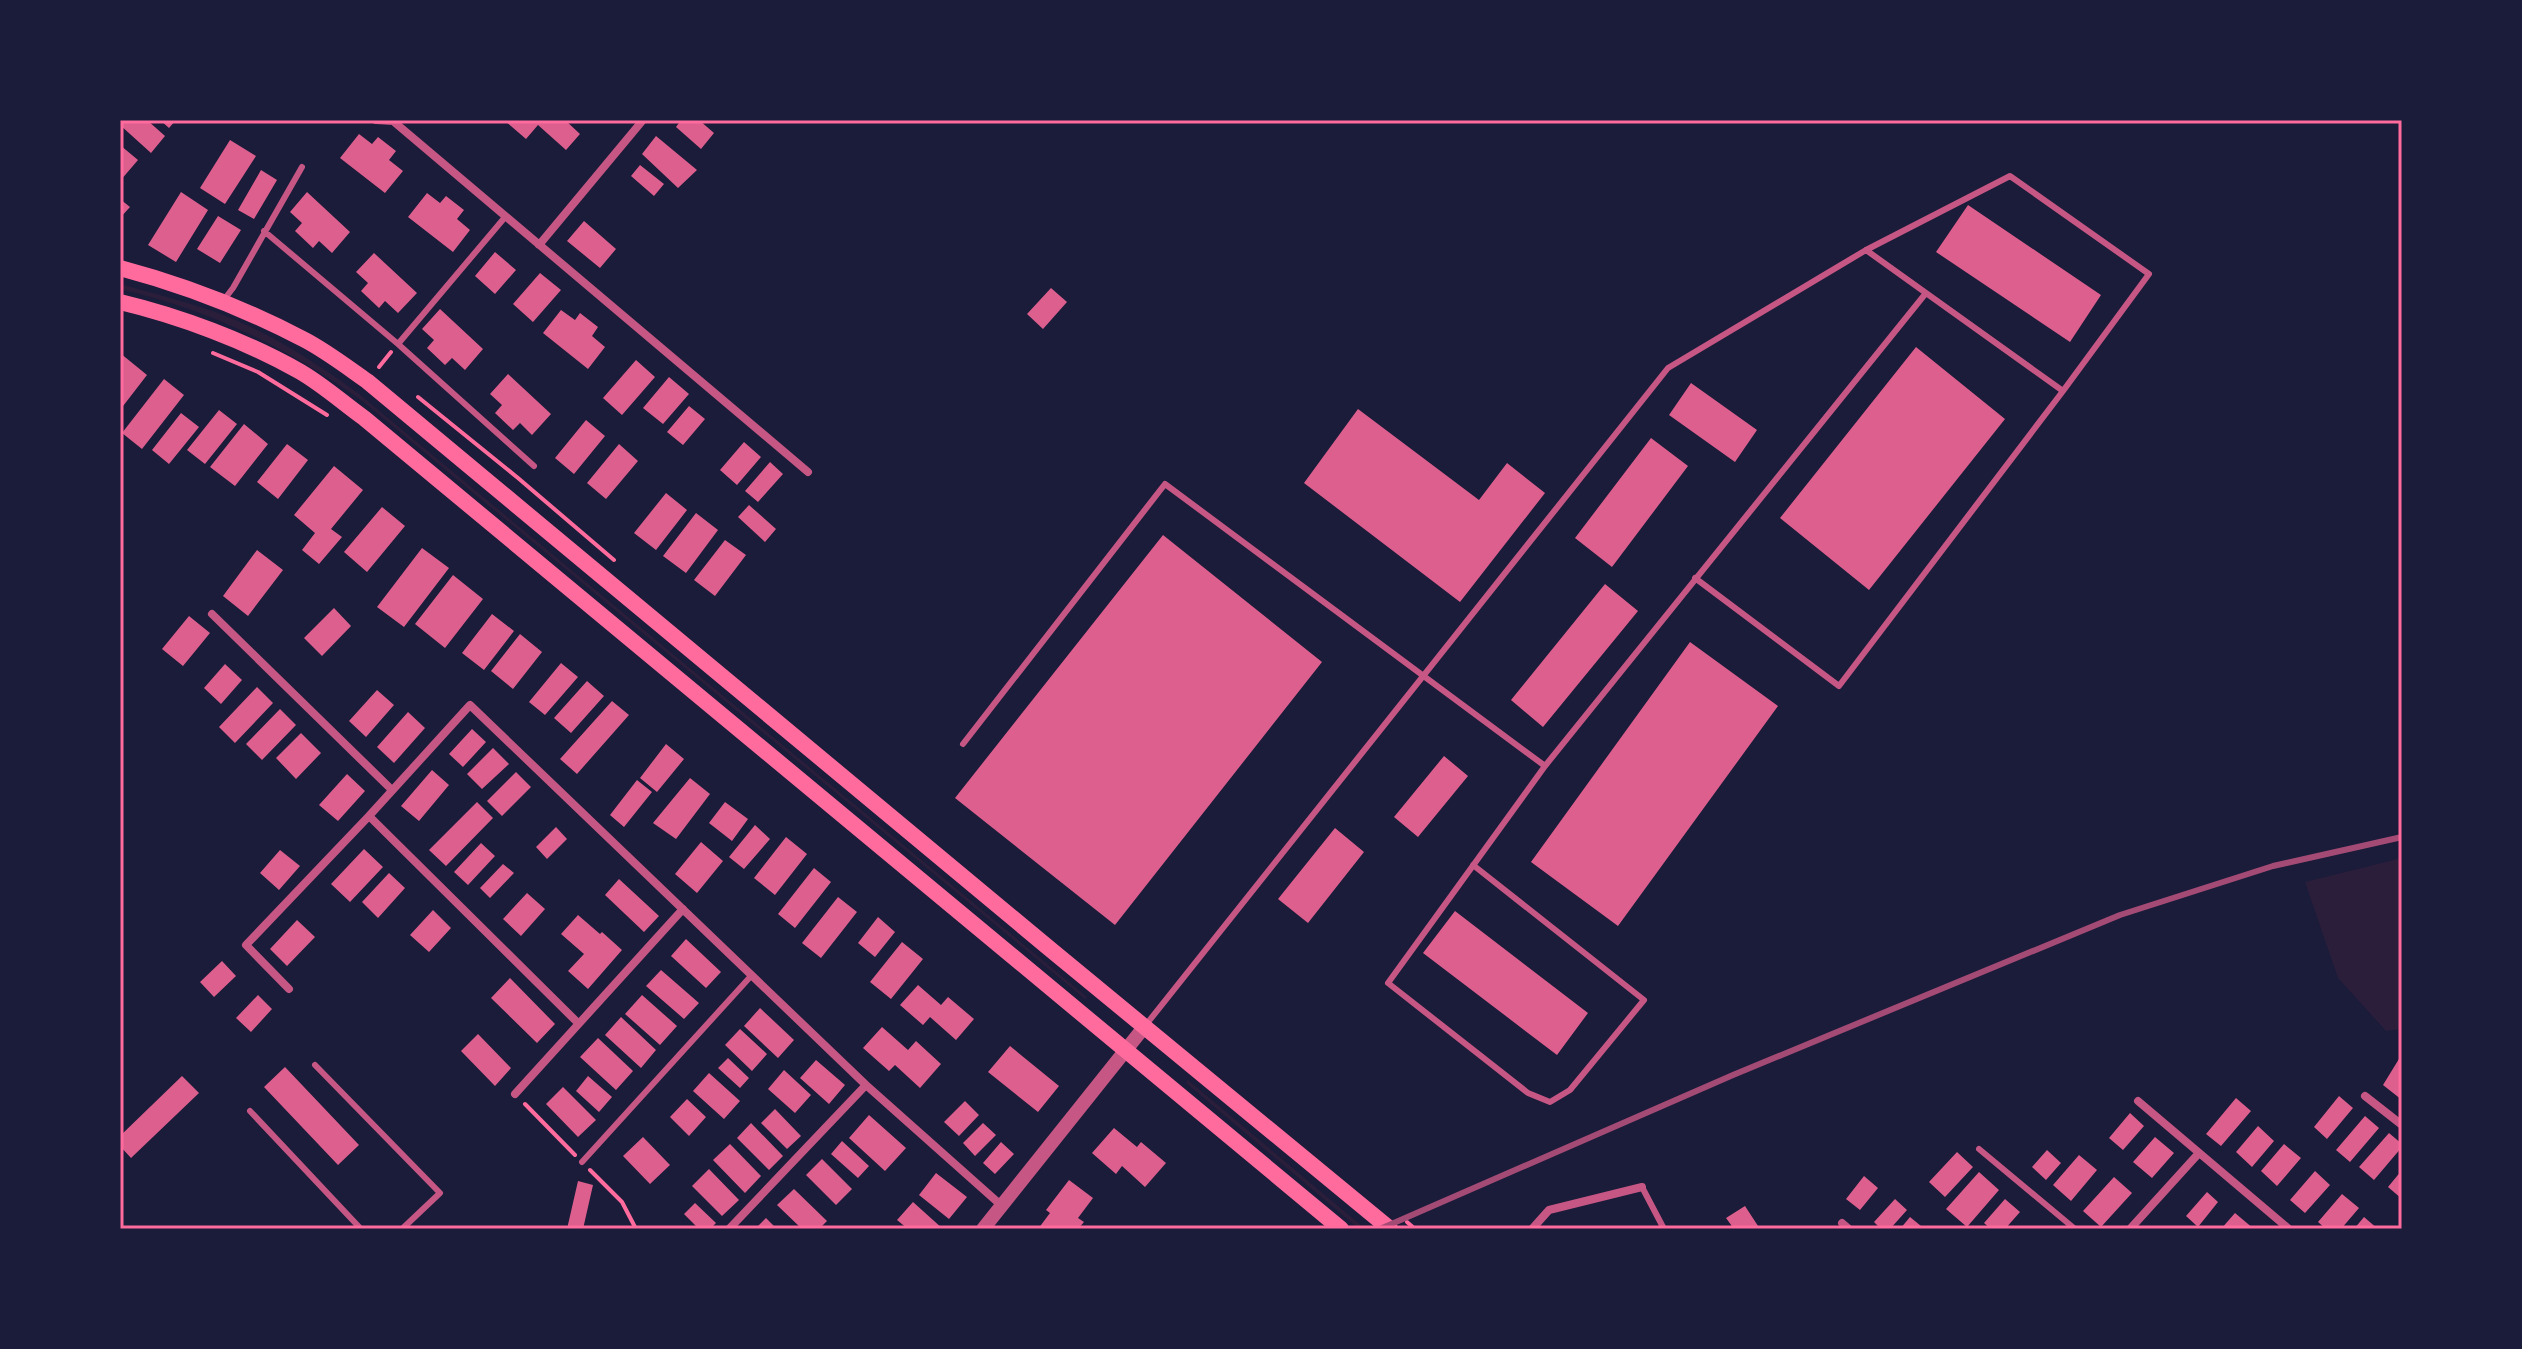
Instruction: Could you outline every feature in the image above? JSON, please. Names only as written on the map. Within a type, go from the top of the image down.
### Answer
[{"type":"main road","points":[[120,268],[223,301],[307,341],[367,381],[1390,1229]]},
{"type":"main road","points":[[120,302],[148,309],[243,344],[300,372],[364,418],[1341,1229]]},
{"type":"street","points":[[376,120],[393,120],[808,472]]},
{"type":"street","points":[[539,245],[643,120]]},
{"type":"street","points":[[212,614],[392,790]]},
{"type":"street","points":[[289,989],[246,945],[470,705],[866,1085],[1002,1206]]},
{"type":"street","points":[[369,816],[578,1023]]},
{"type":"street","points":[[515,1094],[683,909]]},
{"type":"street","points":[[983,1229],[1145,1026]]},
{"type":"street","points":[[729,1229],[866,1085]]},
{"type":"street","points":[[2365,1096],[2402,1125]]},
{"type":"street","points":[[2138,1101],[2289,1229]]},
{"type":"street","points":[[2130,1229],[2199,1153]]},
{"type":"street","points":[[1532,1229],[1549,1210],[1642,1187]]},
{"type":"lane","points":[[223,301],[302,167]]},
{"type":"lane","points":[[1145,1026],[1668,368],[1866,250],[2010,176],[2149,274],[1839,686],[1695,578]]},
{"type":"lane","points":[[398,344],[506,216]]},
{"type":"lane","points":[[264,231],[398,344],[534,466]]},
{"type":"lane","points":[[1866,250],[2063,391]]},
{"type":"lane","points":[[1473,865],[1644,1000],[1570,1090],[1550,1102],[1528,1093],[1388,983],[1473,865],[1545,766],[1926,293]]},
{"type":"lane","points":[[963,744],[1165,484],[1545,766]]},
{"type":"lane","points":[[582,1162],[751,976]]},
{"type":"lane","points":[[315,1065],[440,1193],[402,1229]]},
{"type":"lane","points":[[250,1111],[361,1229]]},
{"type":"lane","points":[[1979,1149],[2075,1229]]},
{"type":"lane","points":[[1642,1187],[1664,1229]]},
{"type":"path","points":[[367,381],[398,344]]},
{"type":"path","points":[[202,348],[258,372],[329,416]]},
{"type":"shaded area","points":[[120,284],[203,308],[253,328],[359,394],[1087,997],[1085,999],[361,400],[304,363],[246,332],[185,308],[120,289]]},
{"type":"shaded area","points":[[2402,858],[2402,1029],[2386,1031],[2338,978],[2305,882]]},
{"type":"shaded area","points":[[1188,1080],[1363,1227],[1358,1228],[1186,1083]]},
{"type":"building","points":[[120,120],[147,120],[165,136],[151,153],[120,125]]},
{"type":"building","points":[[160,120],[176,120],[169,128]]},
{"type":"building","points":[[504,120],[565,120],[580,134],[566,150],[538,125],[526,139]]},
{"type":"building","points":[[681,120],[699,120],[714,133],[701,149],[676,127]]},
{"type":"building","points":[[359,134],[372,144],[378,137],[396,151],[389,160],[403,171],[385,193],[340,158]]},
{"type":"building","points":[[656,136],[697,170],[678,188],[642,154]]},
{"type":"building","points":[[230,140],[256,156],[225,204],[200,188]]},
{"type":"building","points":[[120,145],[138,160],[120,181]]},
{"type":"building","points":[[640,165],[664,184],[654,196],[631,176]]},
{"type":"building","points":[[261,170],[277,180],[254,219],[238,210]]},
{"type":"building","points":[[181,192],[208,210],[176,262],[148,245]]},
{"type":"building","points":[[307,192],[350,232],[332,253],[319,241],[313,248],[295,231],[302,223],[290,212]]},
{"type":"building","points":[[427,193],[440,203],[446,196],[464,210],[457,219],[470,230],[453,252],[408,217]]},
{"type":"building","points":[[120,199],[130,207],[120,218]]},
{"type":"building","points":[[1968,205],[2101,295],[2070,342],[1936,252]]},
{"type":"building","points":[[218,216],[241,230],[220,263],[197,249]]},
{"type":"building","points":[[584,221],[616,249],[600,268],[567,241]]},
{"type":"building","points":[[495,252],[516,270],[495,294],[475,276]]},
{"type":"building","points":[[374,253],[417,293],[398,313],[385,301],[379,308],[361,291],[368,283],[356,272]]},
{"type":"building","points":[[540,273],[561,290],[533,322],[513,304]]},
{"type":"building","points":[[1051,288],[1067,302],[1043,329],[1027,314]]},
{"type":"building","points":[[440,309],[483,349],[465,370],[452,358],[445,365],[427,348],[434,340],[422,329]]},
{"type":"building","points":[[561,310],[575,320],[580,313],[598,327],[592,336],[605,347],[588,369],[543,333]]},
{"type":"building","points":[[1916,347],[2005,419],[1869,590],[1780,518]]},
{"type":"building","points":[[120,353],[147,375],[120,410]]},
{"type":"building","points":[[636,360],[655,377],[622,415],[603,398]]},
{"type":"building","points":[[508,374],[551,414],[532,435],[520,423],[513,430],[495,413],[502,405],[490,394]]},
{"type":"building","points":[[669,377],[689,394],[663,424],[643,408]]},
{"type":"building","points":[[164,379],[184,395],[142,449],[122,433]]},
{"type":"building","points":[[1691,383],[1757,430],[1735,462],[1669,415]]},
{"type":"building","points":[[689,406],[705,419],[683,445],[667,432]]},
{"type":"building","points":[[1358,409],[1479,500],[1507,463],[1545,493],[1460,602],[1304,483]]},
{"type":"building","points":[[219,410],[237,424],[205,464],[187,450]]},
{"type":"building","points":[[181,413],[199,427],[169,464],[152,450]]},
{"type":"building","points":[[586,420],[605,436],[574,474],[555,458]]},
{"type":"building","points":[[244,424],[268,444],[235,486],[210,467]]},
{"type":"building","points":[[1651,438],[1688,466],[1612,567],[1575,538]]},
{"type":"building","points":[[744,442],[761,457],[737,485],[720,470]]},
{"type":"building","points":[[287,444],[308,460],[278,499],[257,482]]},
{"type":"building","points":[[619,444],[638,461],[606,499],[587,483]]},
{"type":"building","points":[[770,462],[783,474],[758,502],[745,491]]},
{"type":"building","points":[[334,466],[363,490],[331,529],[342,537],[319,564],[302,550],[315,533],[294,515]]},
{"type":"building","points":[[666,493],[687,510],[656,550],[634,533]]},
{"type":"building","points":[[749,505],[776,529],[765,542],[738,517]]},
{"type":"building","points":[[382,507],[405,526],[367,572],[344,552]]},
{"type":"building","points":[[696,513],[718,530],[686,573],[663,556]]},
{"type":"building","points":[[1163,535],[1322,662],[1115,925],[955,798]]},
{"type":"building","points":[[725,540],[746,555],[715,596],[694,580]]},
{"type":"building","points":[[422,548],[449,568],[404,627],[377,607]]},
{"type":"building","points":[[257,550],[283,570],[248,616],[223,596]]},
{"type":"building","points":[[453,575],[483,599],[445,648],[415,624]]},
{"type":"building","points":[[1605,584],[1638,611],[1543,727],[1511,700]]},
{"type":"building","points":[[334,608],[351,626],[322,656],[304,638]]},
{"type":"building","points":[[492,614],[514,631],[484,670],[462,653]]},
{"type":"building","points":[[189,616],[210,633],[183,666],[162,649]]},
{"type":"building","points":[[520,634],[542,652],[513,689],[491,671]]},
{"type":"building","points":[[1690,642],[1778,706],[1618,926],[1531,862]]},
{"type":"building","points":[[561,663],[578,677],[545,715],[529,702]]},
{"type":"building","points":[[225,664],[242,680],[221,704],[204,688]]},
{"type":"building","points":[[587,681],[604,696],[571,733],[554,718]]},
{"type":"building","points":[[257,687],[273,703],[235,743],[219,727]]},
{"type":"building","points":[[377,690],[394,705],[366,737],[349,721]]},
{"type":"building","points":[[612,701],[629,715],[577,774],[560,759]]},
{"type":"building","points":[[280,709],[296,725],[262,760],[246,744]]},
{"type":"building","points":[[408,712],[425,728],[394,763],[377,747]]},
{"type":"building","points":[[472,729],[486,742],[463,767],[449,754]]},
{"type":"building","points":[[301,733],[321,753],[296,779],[276,758]]},
{"type":"building","points":[[666,744],[684,759],[657,792],[640,778]]},
{"type":"building","points":[[493,748],[509,764],[482,789],[467,774]]},
{"type":"building","points":[[1444,756],[1468,776],[1418,837],[1394,817]]},
{"type":"building","points":[[432,770],[449,785],[419,821],[401,806]]},
{"type":"building","points":[[516,772],[531,787],[502,816],[487,801]]},
{"type":"building","points":[[347,774],[365,791],[338,821],[319,805]]},
{"type":"building","points":[[690,778],[710,794],[676,839],[653,823]]},
{"type":"building","points":[[637,780],[652,792],[624,827],[610,815]]},
{"type":"building","points":[[477,802],[493,818],[446,866],[429,850]]},
{"type":"building","points":[[725,802],[748,819],[732,841],[709,823]]},
{"type":"building","points":[[755,825],[770,839],[744,869],[729,857]]},
{"type":"building","points":[[556,827],[567,839],[547,859],[536,847]]},
{"type":"building","points":[[1335,828],[1364,852],[1308,923],[1278,899]]},
{"type":"building","points":[[786,837],[807,854],[775,895],[754,878]]},
{"type":"building","points":[[701,842],[723,861],[697,893],[675,874]]},
{"type":"building","points":[[481,843],[495,856],[468,885],[454,872]]},
{"type":"building","points":[[364,849],[383,867],[350,902],[331,884]]},
{"type":"building","points":[[280,850],[300,866],[279,890],[260,873]]},
{"type":"building","points":[[503,864],[514,873],[490,898],[480,888]]},
{"type":"building","points":[[814,868],[831,882],[795,928],[778,914]]},
{"type":"building","points":[[389,873],[405,888],[378,918],[362,902]]},
{"type":"building","points":[[619,879],[659,916],[644,932],[605,895]]},
{"type":"building","points":[[527,893],[545,909],[521,936],[503,919]]},
{"type":"building","points":[[838,897],[857,912],[821,958],[802,943]]},
{"type":"building","points":[[433,910],[451,928],[429,952],[410,935]]},
{"type":"building","points":[[1455,911],[1588,1013],[1557,1055],[1423,953]]},
{"type":"building","points":[[578,915],[622,950],[588,989],[568,971],[584,954],[561,934]]},
{"type":"building","points":[[878,917],[895,932],[875,957],[858,943]]},
{"type":"building","points":[[297,920],[315,937],[287,966],[270,949]]},
{"type":"building","points":[[686,939],[721,972],[706,988],[671,956]]},
{"type":"building","points":[[902,942],[923,959],[891,999],[870,982]]},
{"type":"building","points":[[222,961],[236,976],[214,997],[200,982]]},
{"type":"building","points":[[661,970],[699,1003],[684,1019],[646,986]]},
{"type":"building","points":[[510,978],[555,1024],[537,1043],[491,998]]},
{"type":"building","points":[[918,985],[941,1005],[948,997],[974,1019],[956,1040],[930,1017],[923,1025],[900,1005]]},
{"type":"building","points":[[258,995],[272,1009],[251,1032],[236,1018]]},
{"type":"building","points":[[642,995],[677,1026],[660,1045],[625,1014]]},
{"type":"building","points":[[760,1008],[794,1040],[778,1058],[744,1026]]},
{"type":"building","points":[[621,1017],[656,1050],[641,1068],[605,1035]]},
{"type":"building","points":[[882,1027],[908,1050],[916,1041],[941,1064],[920,1088],[895,1065],[889,1071],[863,1048]]},
{"type":"building","points":[[740,1029],[767,1054],[752,1071],[725,1045]]},
{"type":"building","points":[[478,1034],[511,1068],[495,1086],[461,1051]]},
{"type":"building","points":[[598,1038],[633,1071],[616,1090],[580,1057]]},
{"type":"building","points":[[1010,1046],[1059,1086],[1038,1112],[988,1072]]},
{"type":"building","points":[[2402,1054],[2402,1100],[2383,1085]]},
{"type":"building","points":[[728,1058],[749,1078],[740,1088],[718,1068]]},
{"type":"building","points":[[816,1060],[845,1085],[829,1104],[800,1078]]},
{"type":"building","points":[[285,1067],[359,1145],[338,1165],[264,1087]]},
{"type":"building","points":[[784,1070],[811,1095],[795,1113],[768,1089]]},
{"type":"building","points":[[709,1073],[740,1101],[724,1119],[693,1091]]},
{"type":"building","points":[[182,1076],[199,1093],[131,1158],[120,1146],[120,1136]]},
{"type":"building","points":[[588,1076],[612,1097],[599,1112],[576,1091]]},
{"type":"building","points":[[563,1087],[596,1120],[578,1137],[546,1104]]},
{"type":"building","points":[[2339,1096],[2353,1108],[2327,1139],[2314,1127]]},
{"type":"building","points":[[2236,1098],[2251,1111],[2221,1146],[2206,1134]]},
{"type":"building","points":[[687,1099],[706,1117],[689,1136],[670,1117]]},
{"type":"building","points":[[965,1101],[979,1115],[959,1136],[944,1122]]},
{"type":"building","points":[[775,1109],[801,1136],[787,1149],[761,1123]]},
{"type":"building","points":[[2130,1113],[2144,1126],[2123,1150],[2109,1138]]},
{"type":"building","points":[[869,1115],[906,1148],[885,1171],[849,1138]]},
{"type":"building","points":[[2365,1116],[2379,1128],[2350,1162],[2336,1150]]},
{"type":"building","points":[[751,1123],[783,1156],[769,1170],[737,1138]]},
{"type":"building","points":[[983,1123],[996,1135],[975,1156],[963,1143]]},
{"type":"building","points":[[2258,1126],[2274,1141],[2252,1167],[2236,1152]]},
{"type":"building","points":[[1114,1128],[1137,1147],[1141,1142],[1166,1163],[1145,1187],[1122,1166],[1116,1174],[1092,1153]]},
{"type":"building","points":[[2389,1133],[2402,1147],[2374,1180],[2359,1167]]},
{"type":"building","points":[[643,1137],[670,1165],[650,1184],[623,1156]]},
{"type":"building","points":[[2155,1137],[2174,1153],[2152,1178],[2133,1162]]},
{"type":"building","points":[[842,1141],[869,1166],[858,1178],[831,1154]]},
{"type":"building","points":[[1001,1142],[1014,1154],[995,1174],[983,1163]]},
{"type":"building","points":[[730,1144],[761,1176],[745,1193],[713,1160]]},
{"type":"building","points":[[2284,1144],[2301,1158],[2277,1186],[2261,1171]]},
{"type":"building","points":[[2047,1150],[2061,1163],[2046,1180],[2032,1167]]},
{"type":"building","points":[[1957,1152],[1973,1167],[1945,1197],[1929,1182]]},
{"type":"building","points":[[2079,1155],[2097,1170],[2071,1201],[2053,1185]]},
{"type":"building","points":[[822,1159],[852,1189],[836,1205],[806,1175]]},
{"type":"building","points":[[709,1169],[739,1200],[722,1216],[692,1186]]},
{"type":"building","points":[[2402,1170],[2402,1199],[2388,1187]]},
{"type":"building","points":[[2315,1171],[2330,1185],[2305,1213],[2290,1200]]},
{"type":"building","points":[[1979,1172],[1999,1190],[1967,1227],[1946,1209]]},
{"type":"building","points":[[936,1173],[967,1197],[949,1219],[919,1195]]},
{"type":"building","points":[[1864,1176],[1878,1188],[1860,1210],[1846,1199]]},
{"type":"building","points":[[2114,1177],[2132,1193],[2101,1227],[2083,1211]]},
{"type":"building","points":[[1069,1180],[1093,1198],[1078,1218],[1084,1222],[1078,1229],[1038,1229],[1050,1213],[1046,1210]]},
{"type":"building","points":[[578,1181],[593,1185],[583,1229],[567,1229]]},
{"type":"building","points":[[794,1189],[827,1221],[819,1229],[802,1229],[777,1205]]},
{"type":"building","points":[[2207,1192],[2218,1202],[2198,1227],[2186,1216]]},
{"type":"building","points":[[2342,1194],[2359,1208],[2341,1229],[2326,1229],[2318,1222]]},
{"type":"building","points":[[1895,1199],[1907,1210],[1890,1229],[1881,1229],[1874,1222]]},
{"type":"building","points":[[2005,1199],[2020,1212],[2005,1229],[1991,1229],[1984,1223]]},
{"type":"building","points":[[913,1202],[943,1229],[908,1229],[897,1220]]},
{"type":"building","points":[[695,1203],[716,1223],[710,1229],[699,1229],[684,1214]]},
{"type":"building","points":[[1745,1206],[1760,1229],[1734,1229],[1726,1218]]},
{"type":"building","points":[[2235,1213],[2254,1229],[2221,1229]]},
{"type":"building","points":[[1910,1217],[1921,1226],[1919,1229],[1900,1229]]},
{"type":"building","points":[[2364,1217],[2378,1229],[2354,1229]]},
{"type":"building","points":[[766,1218],[777,1229],[755,1229]]},
{"type":"railway","points":[[1380,1229],[1733,1075],[2120,915],[2273,866],[2402,837]]}]
